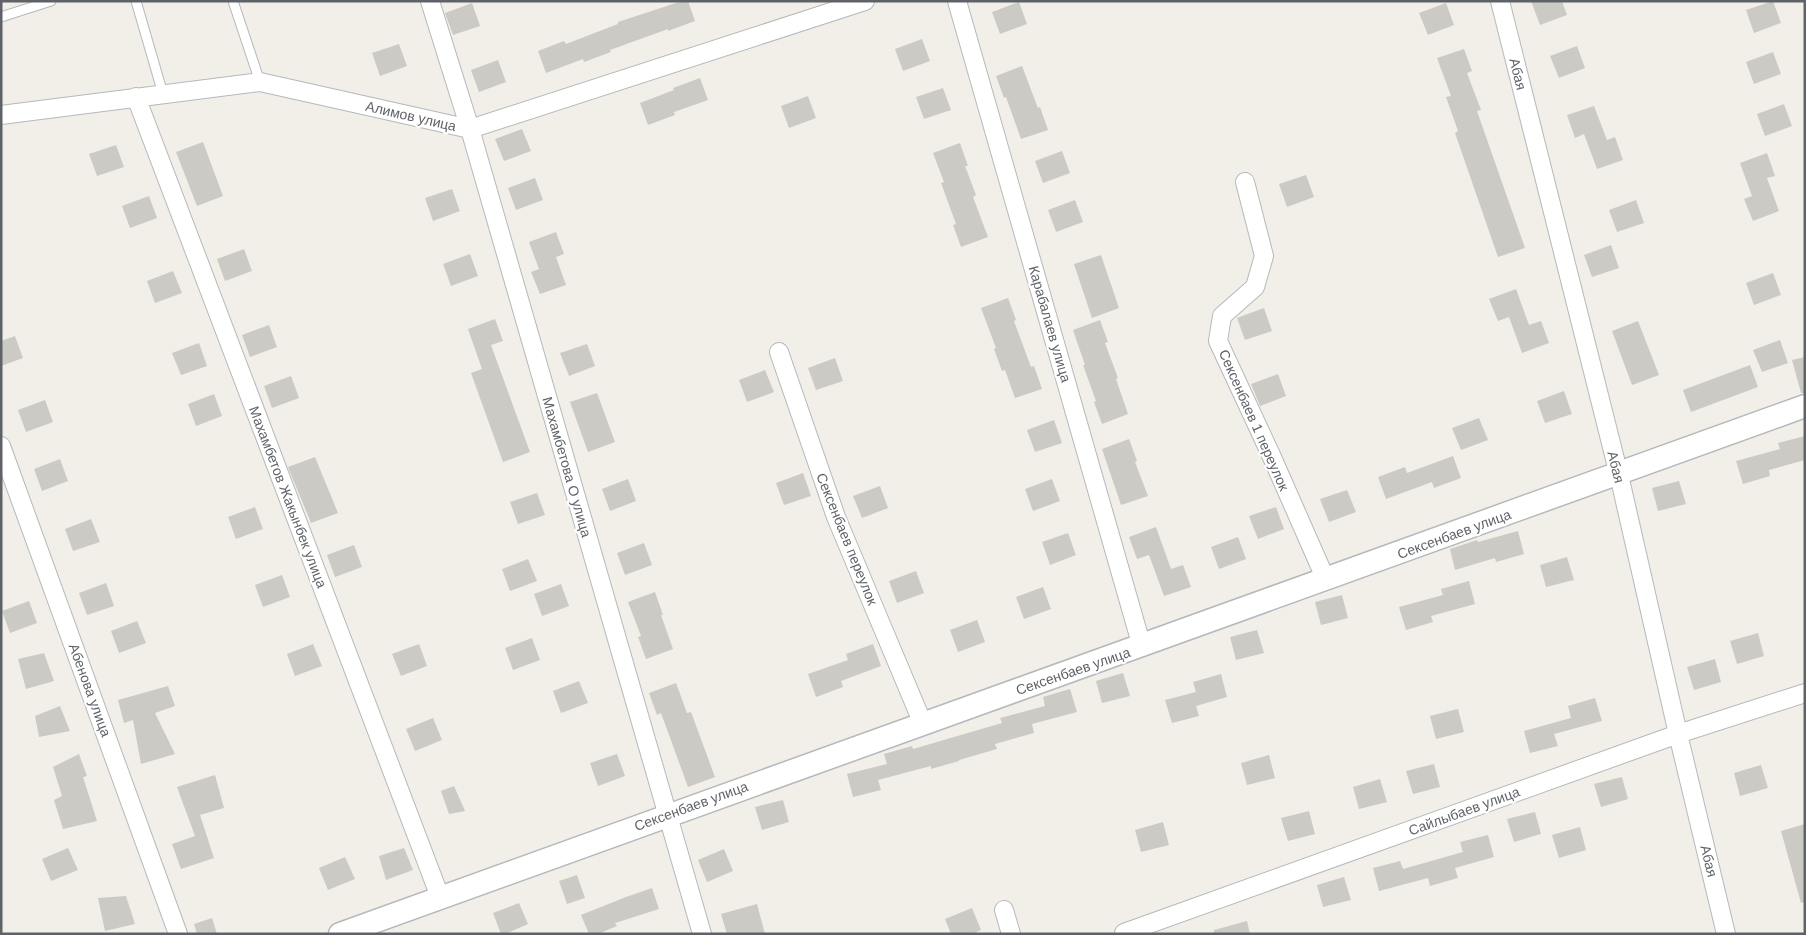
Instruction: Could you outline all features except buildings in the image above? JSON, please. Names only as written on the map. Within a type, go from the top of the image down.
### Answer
[{"type":"street","name":"Махамбетова О улица","points":[[430,1],[470,129],[702,934]]},
{"type":"street","name":"Алимов улица","points":[[1,115],[260,82],[470,129],[865,1]]},
{"type":"street","name":"Карабалаев улица","points":[[957,1],[1142,647]]},
{"type":"street","name":"Абая","points":[[1500,1],[1618,475],[1726,934]]},
{"type":"street","name":"Махамбетов Жакынбек улица","points":[[136,97],[440,897]]},
{"type":"street","name":"Сексенбаев 1 переулок","points":[[1245,182],[1264,256],[1255,287],[1222,316],[1218,341],[1326,580]]},
{"type":"street","name":"Сексенбаев переулок","points":[[779,352],[836,517],[924,724]]},
{"type":"street","name":"Сексенбаев улица","points":[[340,934],[666,814],[1142,647],[1805,406]]},
{"type":"street","name":"Абенова улица","points":[[1,446],[178,934]]},
{"type":"street","name":"Сайлыбаев улица","points":[[1124,933],[1678,734],[1805,693]]},
{"type":"street","points":[[1004,910],[1011,934]]},
{"type":"lane","points":[[1,17],[51,1]]},
{"type":"lane","points":[[136,1],[163,94]]},
{"type":"lane","points":[[233,1],[260,82]]}]
